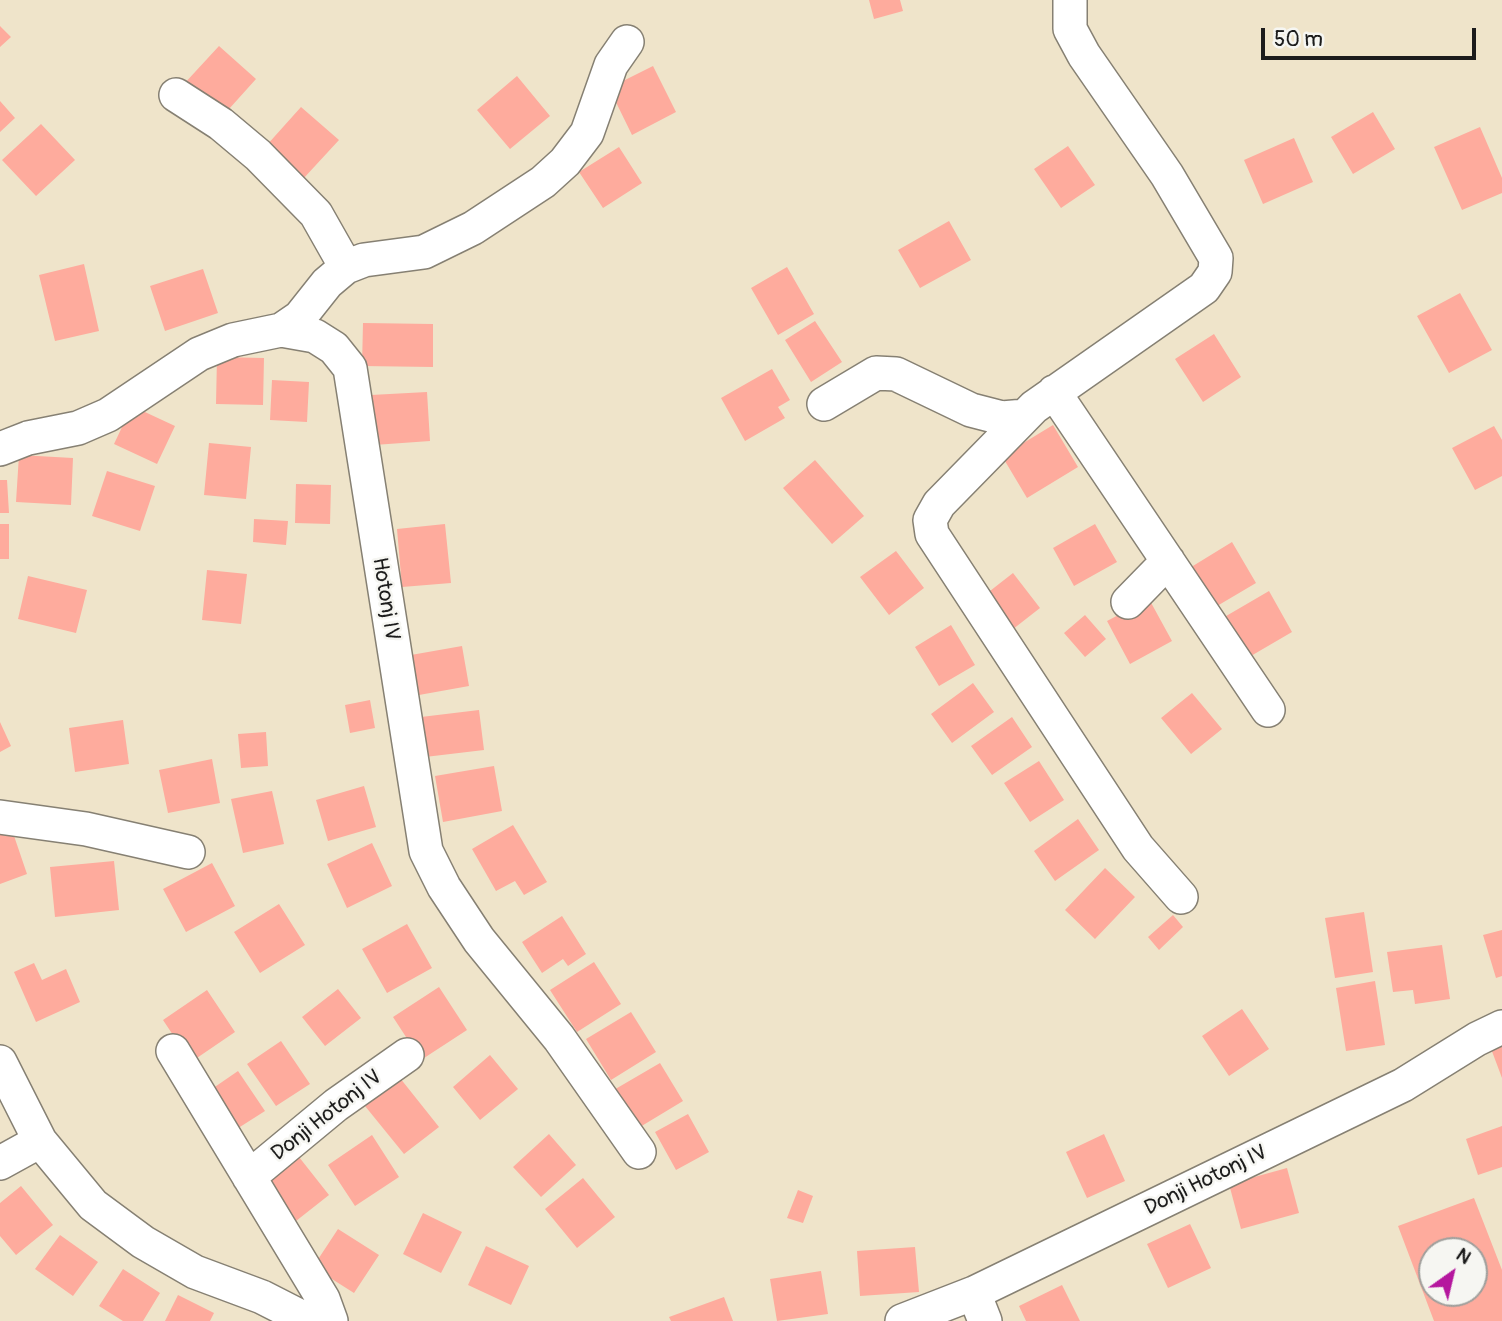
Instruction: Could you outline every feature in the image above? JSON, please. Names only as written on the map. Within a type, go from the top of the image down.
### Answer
[{"type":"street","points":[[1070,0],[1070,29],[1084,55],[1167,175],[1216,258],[1215,272],[1204,288],[1054,392],[1025,416],[939,505],[930,520],[932,534],[1138,848],[1181,897]]},
{"type":"street","points":[[281,330],[300,317],[327,283],[346,267],[364,260],[424,252],[473,228],[543,182],[565,162],[587,133],[611,65],[627,42]]},
{"type":"street","points":[[176,95],[221,124],[258,155],[316,214],[346,267]]},
{"type":"street","name":"Hotonj IV","points":[[0,449],[29,438],[79,428],[108,415],[199,354],[233,341],[281,330],[315,336],[334,348],[350,368],[426,852],[443,887],[479,940],[559,1038],[639,1152]]},
{"type":"street","points":[[824,404],[876,373],[896,374],[971,410],[1002,418],[1025,416]]},
{"type":"street","points":[[1054,392],[1268,710]]},
{"type":"street","points":[[1128,602],[1168,561]]},
{"type":"street","points":[[0,817],[86,829],[188,852]]},
{"type":"street","name":"Donji Hotonj IV","points":[[902,1321],[979,1307],[1404,1085],[1477,1038],[1502,1027]]},
{"type":"street","name":"Donji Hotonj IV","points":[[173,1051],[323,1299],[331,1321]]},
{"type":"street","name":"Donji Hotonj IV","points":[[249,1177],[337,1105],[407,1055]]},
{"type":"street","points":[[0,1062],[40,1140],[93,1205],[143,1242],[195,1272],[262,1297],[309,1321]]},
{"type":"street","points":[[0,1163],[40,1140]]},
{"type":"building","points":[[869,0],[900,0],[903,11],[874,19]]},
{"type":"building","points":[[0,26],[11,37],[0,47]]},
{"type":"building","points":[[219,46],[256,79],[220,119],[183,85]]},
{"type":"building","points":[[653,66],[676,112],[632,135],[609,88]]},
{"type":"building","points":[[517,76],[550,116],[510,149],[477,110]]},
{"type":"building","points":[[0,101],[15,118],[0,132]]},
{"type":"building","points":[[301,107],[339,140],[303,179],[266,146]]},
{"type":"building","points":[[1373,112],[1395,149],[1353,174],[1331,137]]},
{"type":"building","points":[[41,124],[75,160],[36,196],[2,160]]},
{"type":"building","points":[[1480,127],[1502,178],[1502,193],[1462,210],[1434,147]]},
{"type":"building","points":[[1294,138],[1313,182],[1263,204],[1244,160]]},
{"type":"building","points":[[1068,146],[1095,185],[1061,208],[1034,169]]},
{"type":"building","points":[[619,147],[642,183],[603,208],[579,172]]},
{"type":"building","points":[[949,221],[971,260],[920,288],[898,250]]},
{"type":"building","points":[[84,264],[99,331],[55,341],[39,275]]},
{"type":"building","points":[[787,267],[814,314],[778,335],[751,288]]},
{"type":"building","points":[[203,269],[218,313],[165,331],[150,286]]},
{"type":"building","points":[[1460,293],[1492,350],[1449,373],[1417,316]]},
{"type":"building","points":[[815,321],[842,362],[811,382],[785,340]]},
{"type":"building","points":[[363,323],[433,324],[433,367],[362,366]]},
{"type":"building","points":[[1214,334],[1241,377],[1203,402],[1175,359]]},
{"type":"building","points":[[217,357],[264,358],[263,405],[216,404]]},
{"type":"building","points":[[772,369],[790,400],[778,407],[785,418],[745,441],[721,398]]},
{"type":"building","points":[[272,380],[309,382],[307,422],[270,420]]},
{"type":"building","points":[[427,392],[430,441],[374,445],[371,395]]},
{"type":"building","points":[[132,406],[175,426],[157,464],[114,444]]},
{"type":"building","points":[[1053,425],[1078,467],[1027,498],[1002,456]]},
{"type":"building","points":[[1494,426],[1502,440],[1502,476],[1475,490],[1452,448]]},
{"type":"building","points":[[209,443],[251,447],[246,499],[204,495]]},
{"type":"building","points":[[19,455],[73,458],[71,505],[16,502]]},
{"type":"building","points":[[815,460],[864,516],[832,544],[783,488]]},
{"type":"building","points":[[107,471],[155,486],[140,531],[92,516]]},
{"type":"building","points":[[0,480],[7,480],[9,513],[0,513]]},
{"type":"building","points":[[296,484],[331,485],[330,524],[295,523]]},
{"type":"building","points":[[254,519],[288,521],[286,545],[253,542]]},
{"type":"building","points":[[0,524],[9,524],[9,559],[0,559]]},
{"type":"building","points":[[445,524],[451,583],[402,587],[397,529]]},
{"type":"building","points":[[1095,524],[1117,562],[1074,586],[1053,548]]},
{"type":"building","points":[[1232,542],[1256,583],[1212,609],[1188,569]]},
{"type":"building","points":[[896,551],[924,588],[889,615],[860,577]]},
{"type":"building","points":[[207,570],[247,574],[241,624],[202,620]]},
{"type":"building","points":[[1013,573],[1040,608],[1008,633],[981,598]]},
{"type":"building","points":[[28,576],[87,590],[76,633],[18,619]]},
{"type":"building","points":[[1269,591],[1292,632],[1244,660],[1221,619]]},
{"type":"building","points":[[1149,599],[1172,641],[1130,664],[1107,621]]},
{"type":"building","points":[[1085,615],[1106,639],[1085,657],[1064,633]]},
{"type":"building","points":[[951,625],[975,665],[939,686],[915,647]]},
{"type":"building","points":[[462,646],[469,686],[419,695],[411,655]]},
{"type":"building","points":[[973,683],[994,712],[952,743],[931,714]]},
{"type":"building","points":[[1192,693],[1222,729],[1191,754],[1161,718]]},
{"type":"building","points":[[370,700],[375,728],[350,733],[345,705]]},
{"type":"building","points":[[479,710],[484,750],[425,757],[421,717]]},
{"type":"building","points":[[1012,717],[1032,747],[992,775],[971,746]]},
{"type":"building","points":[[123,720],[129,764],[75,772],[69,728]]},
{"type":"building","points":[[0,722],[11,746],[0,752]]},
{"type":"building","points":[[266,732],[268,766],[241,768],[238,734]]},
{"type":"building","points":[[212,759],[220,803],[168,813],[159,770]]},
{"type":"building","points":[[1039,761],[1064,800],[1030,822],[1004,783]]},
{"type":"building","points":[[494,766],[502,811],[443,822],[435,776]]},
{"type":"building","points":[[364,786],[376,827],[328,841],[316,800]]},
{"type":"building","points":[[272,791],[284,844],[243,853],[231,799]]},
{"type":"building","points":[[1078,819],[1099,850],[1055,881],[1034,851]]},
{"type":"building","points":[[513,825],[547,882],[524,895],[515,881],[496,891],[472,849]]},
{"type":"building","points":[[12,830],[27,874],[0,884],[0,834]]},
{"type":"building","points":[[372,843],[392,886],[347,908],[327,864]]},
{"type":"building","points":[[114,861],[119,910],[55,917],[50,867]]},
{"type":"building","points":[[212,863],[235,906],[186,932],[163,889]]},
{"type":"building","points":[[1105,868],[1135,897],[1095,939],[1065,910]]},
{"type":"building","points":[[279,904],[305,945],[260,973],[234,932]]},
{"type":"building","points":[[1364,912],[1373,972],[1335,978],[1325,918]]},
{"type":"building","points":[[1173,915],[1183,927],[1159,950],[1148,937]]},
{"type":"building","points":[[562,916],[586,954],[568,966],[563,959],[542,973],[522,942]]},
{"type":"building","points":[[407,924],[432,968],[387,993],[362,949]]},
{"type":"building","points":[[1502,930],[1502,976],[1496,978],[1483,935]]},
{"type":"building","points":[[1442,945],[1450,999],[1415,1004],[1413,990],[1393,992],[1387,952]]},
{"type":"building","points":[[594,962],[621,1004],[577,1032],[550,990]]},
{"type":"building","points":[[34,963],[42,980],[66,969],[80,1002],[36,1022],[14,972]]},
{"type":"building","points":[[1375,981],[1385,1045],[1346,1051],[1336,988]]},
{"type":"building","points":[[439,987],[467,1030],[421,1060],[393,1017]]},
{"type":"building","points":[[338,989],[361,1018],[325,1046],[302,1017]]},
{"type":"building","points":[[207,990],[235,1032],[191,1062],[163,1020]]},
{"type":"building","points":[[1242,1009],[1269,1049],[1229,1076],[1202,1036]]},
{"type":"building","points":[[631,1012],[656,1052],[611,1080],[586,1039]]},
{"type":"building","points":[[281,1041],[310,1084],[276,1106],[247,1064]]},
{"type":"building","points":[[1502,1041],[1502,1078],[1490,1046]]},
{"type":"building","points":[[490,1055],[518,1089],[480,1120],[453,1087]]},
{"type":"building","points":[[660,1063],[683,1101],[635,1130],[612,1091]]},
{"type":"building","points":[[238,1071],[265,1111],[232,1132],[206,1093]]},
{"type":"building","points":[[400,1078],[439,1127],[404,1154],[365,1106]]},
{"type":"building","points":[[688,1114],[709,1152],[676,1170],[655,1132]]},
{"type":"building","points":[[1502,1126],[1502,1167],[1478,1175],[1466,1139]]},
{"type":"building","points":[[549,1134],[576,1165],[541,1197],[513,1167]]},
{"type":"building","points":[[1104,1134],[1125,1181],[1087,1198],[1066,1152]]},
{"type":"building","points":[[372,1135],[399,1177],[355,1206],[328,1165]]},
{"type":"building","points":[[299,1157],[329,1195],[296,1221],[266,1183]]},
{"type":"building","points":[[1287,1168],[1299,1213],[1241,1229],[1229,1184]]},
{"type":"building","points":[[583,1178],[615,1217],[577,1248],[545,1209]]},
{"type":"building","points":[[21,1186],[53,1225],[16,1255],[0,1236],[0,1203]]},
{"type":"building","points":[[798,1190],[813,1196],[803,1223],[787,1218]]},
{"type":"building","points":[[1474,1198],[1502,1270],[1502,1321],[1434,1321],[1429,1307],[1488,1307],[1488,1237],[1418,1237],[1418,1279],[1398,1226]]},
{"type":"building","points":[[423,1213],[462,1232],[441,1273],[403,1254]]},
{"type":"building","points":[[1190,1224],[1211,1268],[1168,1288],[1147,1244]]},
{"type":"building","points":[[338,1229],[379,1255],[354,1293],[313,1267]]},
{"type":"building","points":[[60,1235],[98,1262],[73,1296],[35,1269]]},
{"type":"building","points":[[486,1246],[529,1266],[511,1305],[468,1285]]},
{"type":"building","points":[[915,1247],[919,1292],[860,1296],[857,1251]]},
{"type":"building","points":[[123,1269],[160,1293],[143,1321],[123,1321],[99,1306]]},
{"type":"building","points":[[821,1271],[828,1314],[777,1321],[770,1279]]},
{"type":"building","points":[[1062,1285],[1080,1321],[1026,1321],[1019,1306]]},
{"type":"building","points":[[178,1295],[214,1313],[210,1321],[165,1321]]},
{"type":"building","points":[[724,1297],[733,1321],[671,1321],[669,1317]]}]
